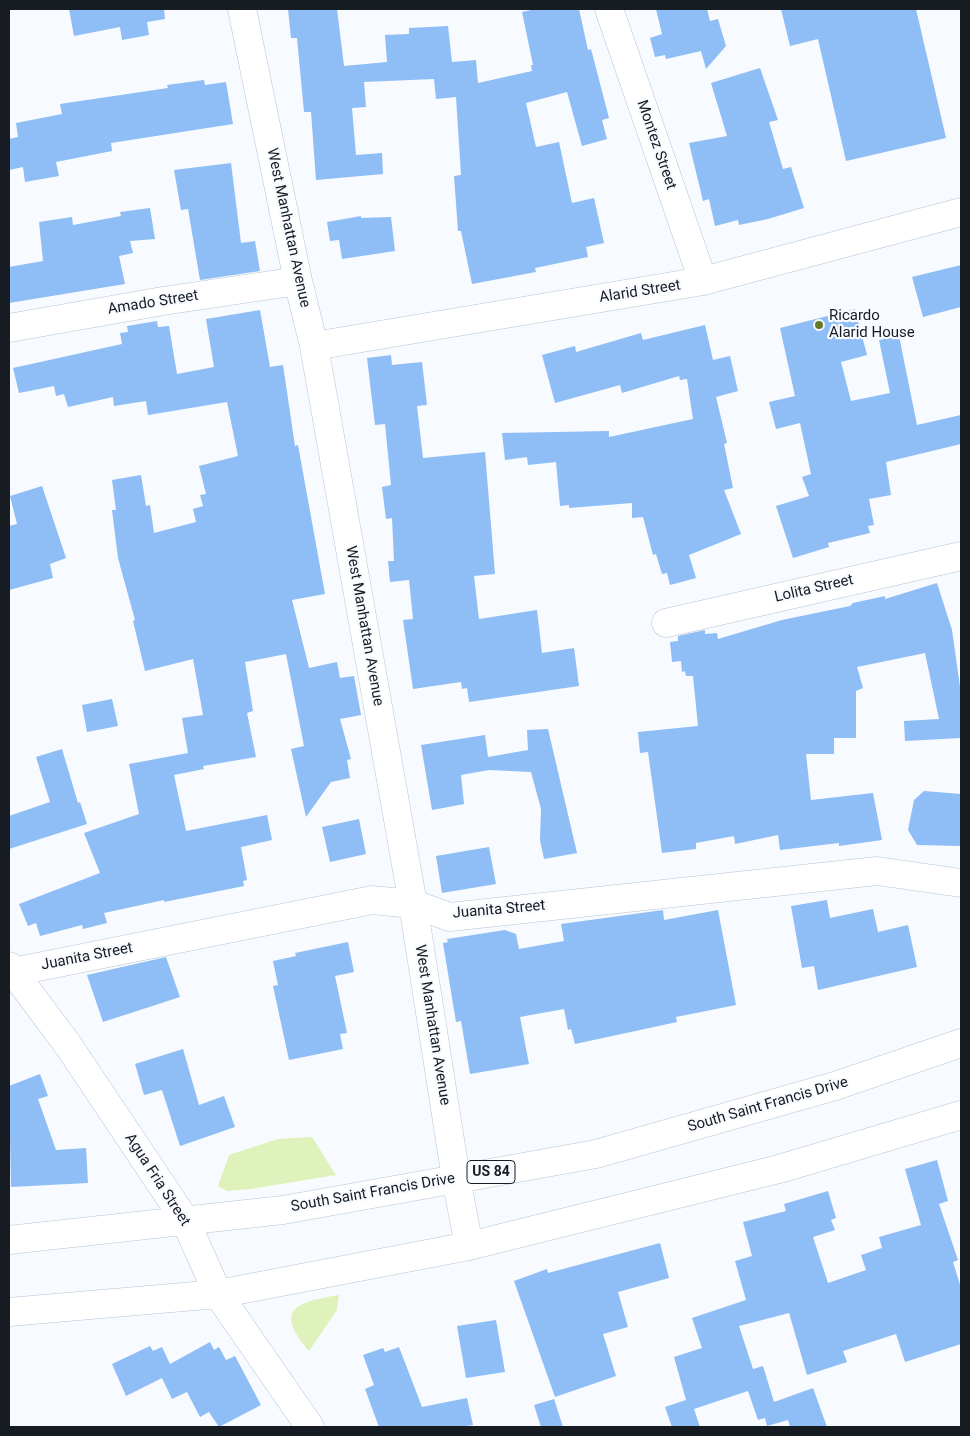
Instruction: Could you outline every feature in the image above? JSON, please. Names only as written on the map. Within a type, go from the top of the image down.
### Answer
[{"type":"main road","name":"West Manhattan Avenue","points":[[242,9],[298,281],[314,346],[413,904],[456,1178],[469,1246]]},
{"type":"main road","name":"Montez Street","points":[[609,9],[703,281]]},
{"type":"main road","name":"Alarid Street","points":[[314,346],[703,281],[961,212]]},
{"type":"main road","name":"Amado Street","points":[[9,328],[164,300],[298,281]]},
{"type":"main road","name":"Lolita Street","points":[[666,623],[961,556]]},
{"type":"main road","name":"Juanita Street","points":[[11,969],[372,900],[413,904],[450,917],[877,871],[961,883]]},
{"type":"main road","name":"Agua Fria Street","points":[[11,969],[68,1045],[185,1220],[218,1294],[310,1427]]},
{"type":"main road","name":"South Saint Francis Drive","points":[[9,1240],[282,1210],[614,1149],[835,1086],[961,1044]]},
{"type":"main road","points":[[9,1312],[218,1294],[469,1246],[779,1169],[961,1115]]},
{"type":"green space","points":[[312,1137],[336,1175],[251,1189],[227,1191],[218,1186],[229,1155],[278,1139]]},
{"type":"green space","points":[[339,1295],[337,1310],[309,1351],[292,1326],[291,1317],[294,1310],[311,1301]]},
{"type":"building","points":[[69,9],[164,9],[165,19],[147,22],[149,35],[122,40],[120,27],[74,36]]},
{"type":"building","points":[[288,9],[337,9],[344,66],[387,62],[385,35],[409,34],[409,28],[448,26],[452,62],[476,60],[478,83],[532,71],[531,65],[533,65],[522,12],[536,9],[579,9],[588,50],[591,49],[609,118],[602,120],[607,139],[582,146],[567,92],[526,103],[536,147],[559,142],[572,203],[594,198],[604,243],[586,247],[588,257],[535,268],[536,272],[472,284],[461,231],[458,231],[454,176],[461,175],[456,97],[436,99],[434,79],[364,82],[366,107],[352,108],[356,155],[382,153],[383,174],[316,180],[311,112],[304,112],[297,38],[291,38]]},
{"type":"building","points":[[656,9],[707,9],[710,21],[718,19],[726,46],[706,69],[701,51],[666,59],[665,55],[655,57],[650,38],[662,34]]},
{"type":"building","points":[[781,9],[916,9],[946,138],[846,161],[818,39],[790,46]]},
{"type":"building","points":[[760,68],[778,120],[769,122],[783,169],[791,167],[804,208],[768,219],[739,225],[738,220],[715,226],[709,199],[703,201],[689,143],[727,136],[711,83]]},
{"type":"building","points":[[204,80],[205,85],[226,82],[233,124],[111,143],[112,151],[56,162],[59,176],[25,182],[23,167],[9,170],[9,139],[18,137],[16,123],[62,114],[60,104],[168,88],[167,85]]},
{"type":"building","points":[[231,163],[241,243],[255,241],[260,271],[200,280],[188,209],[181,210],[174,170]]},
{"type":"building","points":[[150,208],[155,239],[130,241],[133,253],[119,256],[125,284],[9,303],[9,267],[43,261],[39,222],[72,217],[73,225],[121,216],[120,212]]},
{"type":"building","points":[[361,216],[361,218],[391,217],[395,251],[342,259],[339,240],[330,241],[327,222]]},
{"type":"building","points":[[961,265],[961,307],[923,317],[912,277]]},
{"type":"building","points":[[855,309],[867,355],[841,362],[851,401],[890,393],[879,340],[899,336],[917,425],[961,415],[961,444],[886,462],[891,495],[869,499],[874,525],[868,526],[870,533],[828,543],[829,547],[793,558],[776,506],[809,496],[802,477],[811,474],[800,423],[776,429],[769,402],[795,396],[780,328]]},
{"type":"building","points":[[260,310],[270,367],[283,365],[295,446],[298,445],[325,594],[292,600],[309,668],[337,662],[340,678],[354,676],[361,715],[340,719],[351,759],[347,760],[350,778],[331,782],[306,817],[291,749],[304,746],[286,654],[245,662],[253,711],[247,713],[256,757],[203,766],[204,769],[174,775],[186,831],[267,815],[272,840],[241,847],[247,880],[243,881],[244,886],[104,913],[107,923],[83,929],[82,925],[40,936],[36,923],[28,926],[19,904],[100,873],[84,833],[139,814],[129,764],[188,753],[182,718],[203,715],[193,659],[145,671],[133,621],[135,620],[118,558],[112,510],[116,510],[112,480],[141,475],[146,506],[150,505],[154,533],[196,522],[193,509],[203,506],[200,495],[206,494],[199,466],[238,456],[227,402],[148,415],[146,401],[114,406],[113,397],[68,407],[64,394],[56,396],[54,386],[19,393],[13,368],[122,344],[120,333],[128,332],[127,326],[157,321],[158,327],[169,326],[177,374],[214,367],[206,319]]},
{"type":"building","points":[[705,325],[713,360],[730,356],[738,391],[716,397],[727,443],[724,444],[733,488],[724,490],[741,534],[689,555],[696,578],[670,585],[667,573],[662,574],[656,554],[653,555],[643,517],[632,518],[632,503],[569,508],[569,505],[560,506],[556,462],[528,465],[527,457],[505,460],[502,433],[609,431],[609,437],[693,419],[687,379],[680,380],[679,376],[622,393],[620,385],[555,403],[542,355],[575,346],[576,352],[641,333],[643,340]]},
{"type":"building","points":[[391,355],[392,365],[422,362],[427,405],[417,406],[423,458],[485,452],[495,574],[474,576],[479,619],[537,610],[542,653],[574,648],[579,686],[469,702],[467,688],[462,689],[461,682],[413,689],[403,620],[413,619],[409,580],[390,582],[388,561],[394,561],[392,518],[386,519],[382,487],[391,485],[385,424],[375,425],[367,358]]},
{"type":"building","points":[[42,486],[66,558],[50,564],[53,578],[9,590],[9,526],[17,524],[10,496]]},
{"type":"building","points":[[937,583],[952,630],[961,694],[961,738],[905,741],[904,721],[939,719],[925,653],[857,667],[863,688],[856,691],[856,738],[834,738],[834,754],[806,754],[811,800],[873,793],[882,840],[839,846],[839,843],[780,850],[778,835],[735,844],[734,836],[696,843],[696,849],[662,853],[648,752],[640,753],[638,732],[698,726],[693,676],[686,676],[685,671],[682,672],[681,661],[672,662],[670,642],[678,641],[678,636],[705,630],[705,634],[717,633],[718,639],[782,620],[850,606],[853,603],[885,596],[885,599]]},
{"type":"building","points":[[112,699],[118,726],[87,732],[82,705]]},
{"type":"building","points":[[548,729],[577,853],[544,859],[540,840],[541,809],[531,772],[489,770],[461,775],[464,804],[432,810],[421,745],[485,735],[488,757],[528,750],[527,730]]},
{"type":"building","points":[[62,749],[78,803],[80,802],[87,824],[9,849],[9,816],[50,802],[36,757]]},
{"type":"building","points":[[924,791],[961,794],[961,846],[917,845],[908,830],[914,800]]},
{"type":"building","points":[[359,819],[366,854],[330,862],[322,827]]},
{"type":"building","points":[[489,847],[496,884],[442,893],[436,856]]},
{"type":"building","points":[[827,900],[830,918],[873,909],[878,932],[908,925],[917,967],[818,990],[814,966],[802,968],[791,906]]},
{"type":"building","points":[[663,910],[664,920],[718,910],[736,1005],[676,1017],[677,1022],[575,1044],[571,1029],[568,1030],[564,1009],[520,1017],[529,1064],[470,1074],[461,1021],[456,1022],[443,943],[448,942],[447,939],[505,930],[516,934],[519,949],[564,941],[561,924]]},
{"type":"building","points":[[348,942],[354,972],[335,976],[347,1033],[340,1034],[343,1049],[289,1060],[273,986],[278,985],[273,961],[296,956],[295,953]]},
{"type":"building","points":[[166,957],[180,997],[103,1022],[87,975]]},
{"type":"building","points":[[183,1049],[199,1105],[224,1096],[235,1127],[180,1146],[162,1090],[144,1095],[135,1064]]},
{"type":"building","points":[[40,1074],[48,1096],[38,1099],[56,1150],[86,1148],[88,1183],[11,1187],[9,1086]]},
{"type":"building","points":[[937,1160],[948,1201],[939,1204],[958,1260],[953,1262],[961,1288],[961,1344],[905,1362],[896,1334],[843,1351],[847,1362],[807,1375],[789,1313],[739,1326],[753,1369],[763,1366],[774,1402],[813,1388],[827,1427],[790,1427],[788,1420],[767,1426],[765,1418],[758,1420],[748,1391],[694,1409],[700,1427],[672,1427],[665,1407],[686,1400],[674,1357],[702,1348],[692,1318],[746,1300],[735,1261],[752,1256],[743,1222],[786,1211],[784,1204],[828,1191],[836,1218],[831,1220],[835,1230],[813,1237],[828,1283],[866,1270],[861,1255],[882,1248],[879,1237],[921,1225],[905,1169]]},
{"type":"building","points":[[660,1243],[669,1278],[618,1292],[628,1327],[603,1334],[616,1376],[555,1397],[514,1281],[547,1269],[548,1273]]},
{"type":"building","points":[[496,1320],[505,1372],[466,1378],[457,1326]]},
{"type":"building","points":[[210,1342],[214,1350],[219,1347],[226,1360],[235,1356],[261,1405],[219,1427],[209,1412],[200,1417],[187,1392],[172,1399],[162,1378],[126,1396],[112,1364],[150,1346],[153,1351],[162,1347],[170,1364]]},
{"type":"building","points":[[399,1347],[422,1407],[467,1398],[473,1425],[460,1427],[379,1427],[365,1389],[374,1385],[363,1355],[383,1348],[385,1352]]},
{"type":"building","points":[[554,1399],[563,1427],[541,1427],[534,1405]]},
{"type":"place","name":"Ricardo Alarid House","points":[[819,325]]}]
